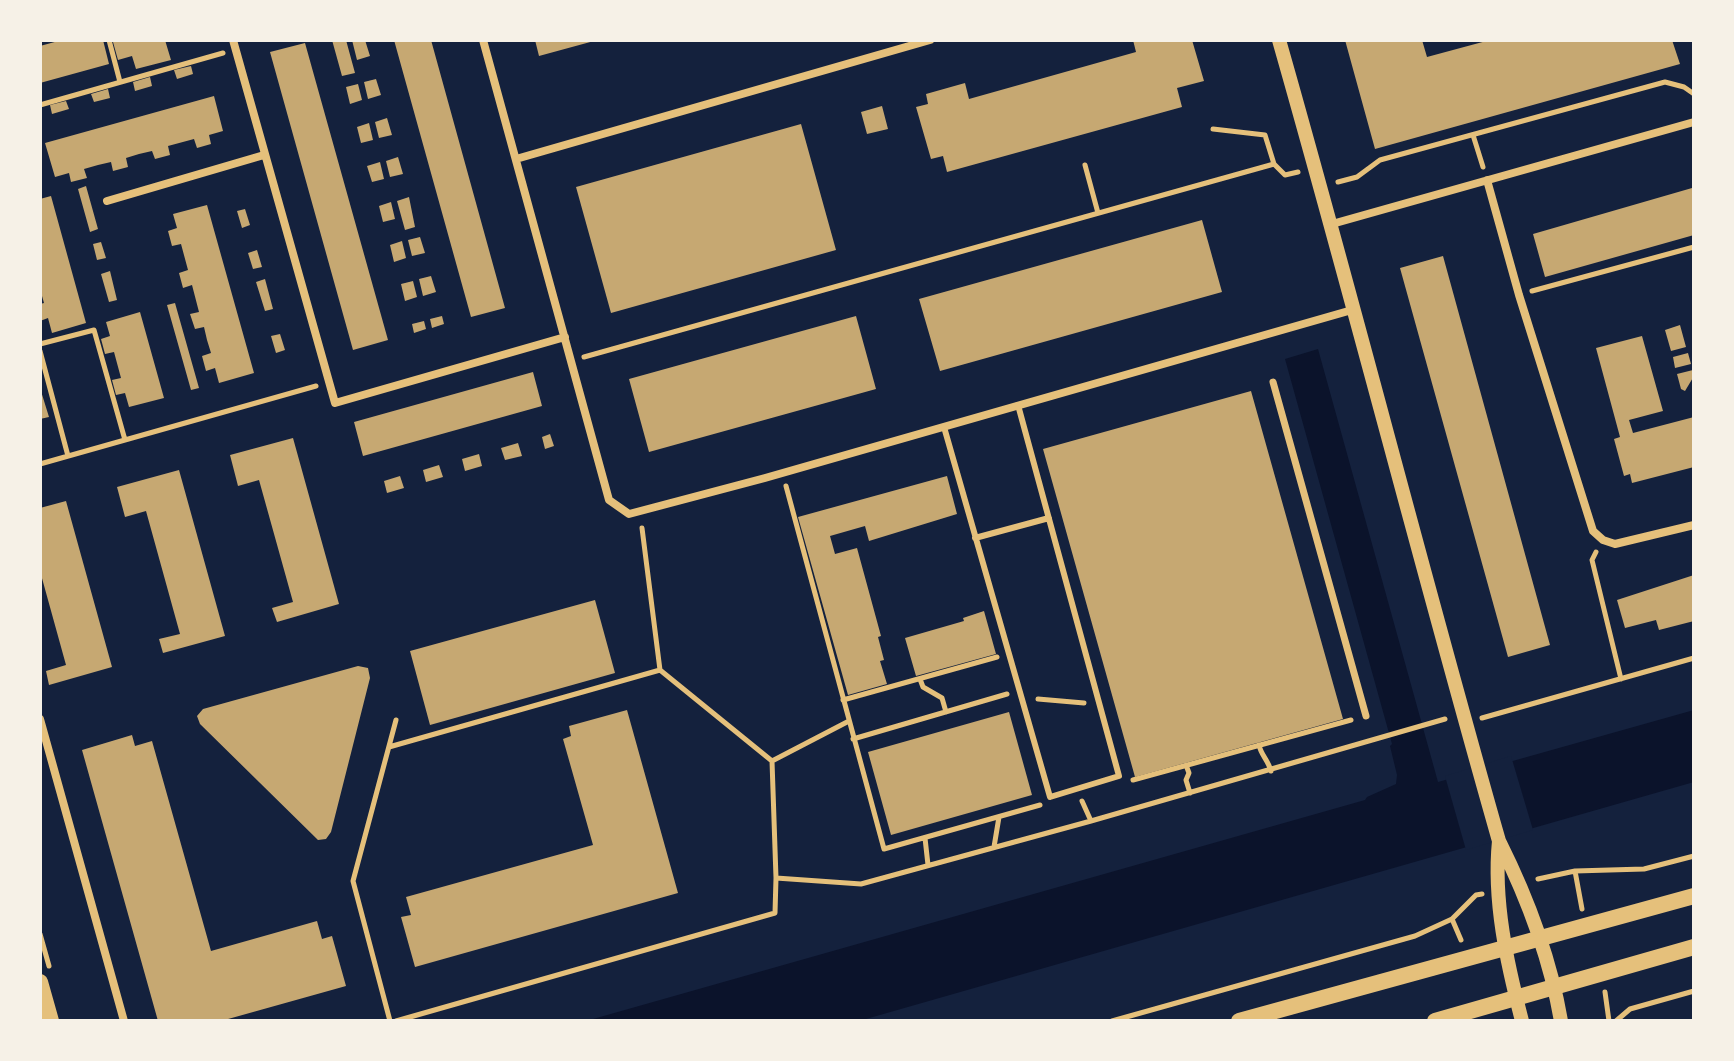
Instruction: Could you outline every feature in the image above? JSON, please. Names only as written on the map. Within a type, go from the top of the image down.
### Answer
[{"type":"main road","points":[[1239,1021],[1694,896]]},
{"type":"main road","points":[[1435,1021],[1694,947]]},
{"type":"main road","points":[[40,982],[51,1021]]},
{"type":"street","points":[[483,40],[609,500],[629,514],[1352,310]]},
{"type":"street","points":[[516,159],[930,40]]},
{"type":"street","points":[[1279,40],[1332,224],[1352,310],[1477,766],[1499,841],[1520,883],[1541,937],[1561,1021]]},
{"type":"street","points":[[234,45],[335,403],[565,337]]},
{"type":"street","points":[[1332,224],[1694,122]]},
{"type":"street","points":[[107,201],[264,155]]},
{"type":"street","points":[[1487,180],[1519,295],[1593,531],[1603,540],[1615,544],[1694,525]]},
{"type":"street","points":[[1273,382],[1366,716]]},
{"type":"street","points":[[40,719],[124,1021]]},
{"type":"street","points":[[1499,841],[1496,867],[1504,947],[1522,1021]]},
{"type":"lane","points":[[944,427],[1050,797],[1119,776],[1018,405]]},
{"type":"lane","points":[[975,538],[1049,518]]},
{"type":"path","points":[[109,40],[120,82]]},
{"type":"path","points":[[40,105],[234,45]]},
{"type":"path","points":[[1321,186],[1357,177],[1380,160],[1665,82],[1684,87],[1694,94]]},
{"type":"path","points":[[1213,129],[1265,135],[1274,164],[1285,175],[1316,168]]},
{"type":"path","points":[[1473,135],[1487,180]]},
{"type":"path","points":[[571,361],[1274,164]]},
{"type":"path","points":[[1085,165],[1098,213]]},
{"type":"path","points":[[1519,295],[1694,247]]},
{"type":"path","points":[[40,344],[94,330],[125,440]]},
{"type":"path","points":[[40,351],[68,456]]},
{"type":"path","points":[[40,464],[329,383]]},
{"type":"path","points":[[783,473],[884,849],[1039,806],[1050,797]]},
{"type":"path","points":[[396,1021],[775,913],[772,761],[660,670],[640,511]]},
{"type":"path","points":[[1603,540],[1592,560],[1621,679]]},
{"type":"path","points":[[843,700],[1009,653]]},
{"type":"path","points":[[1465,723],[1694,658]]},
{"type":"path","points":[[389,747],[660,670]]},
{"type":"path","points":[[920,679],[923,687],[942,698],[946,712]]},
{"type":"path","points":[[853,739],[1021,694],[1099,705]]},
{"type":"path","points":[[1119,776],[1133,780],[1366,716]]},
{"type":"path","points":[[776,878],[861,884],[1271,771],[1445,719]]},
{"type":"path","points":[[390,1021],[353,881],[396,720]]},
{"type":"path","points":[[772,761],[849,721]]},
{"type":"path","points":[[1259,745],[1271,771]]},
{"type":"path","points":[[1186,765],[1190,793]]},
{"type":"path","points":[[994,847],[999,817]]},
{"type":"path","points":[[925,838],[928,865]]},
{"type":"path","points":[[1575,871],[1644,869],[1694,856]]},
{"type":"path","points":[[1112,1021],[1415,936],[1452,919]]},
{"type":"path","points":[[1616,1021],[1630,1009],[1694,991]]},
{"type":"water","points":[[1318,349],[1438,782],[1694,710],[1694,782],[859,1021],[586,1021],[1365,800],[1396,784],[1392,744],[1285,359]]},
{"type":"pier","points":[[1511,756],[1533,830],[1466,850],[1445,776]]},
{"type":"building","points":[[62,40],[103,40],[109,64],[40,83],[40,46]]},
{"type":"building","points":[[165,40],[171,60],[136,69],[132,56],[118,60],[113,42]]},
{"type":"building","points":[[332,40],[346,40],[355,73],[342,76]]},
{"type":"building","points":[[352,40],[365,40],[370,56],[357,60]]},
{"type":"building","points":[[394,40],[431,40],[505,308],[471,317]]},
{"type":"building","points":[[535,40],[594,40],[594,41],[539,56]]},
{"type":"building","points":[[1133,40],[1192,40],[1204,81],[1177,88],[1182,107],[947,172],[943,156],[931,159],[916,107],[928,104],[926,94],[965,83],[969,99],[1136,52]]},
{"type":"building","points":[[1345,40],[1422,40],[1427,57],[1490,40],[1672,40],[1680,64],[1375,149]]},
{"type":"building","points":[[305,43],[388,340],[353,350],[270,52]]},
{"type":"building","points":[[191,66],[193,74],[177,79],[174,70]]},
{"type":"building","points":[[150,77],[152,86],[135,91],[133,82]]},
{"type":"building","points":[[376,79],[381,95],[368,99],[364,82]]},
{"type":"building","points":[[358,84],[362,100],[350,104],[346,87]]},
{"type":"building","points":[[108,89],[110,98],[94,102],[91,94]]},
{"type":"building","points":[[214,96],[223,131],[209,135],[211,144],[197,148],[194,139],[168,146],[170,155],[155,159],[152,151],[126,158],[128,167],[113,171],[111,162],[84,169],[87,178],[71,182],[69,173],[55,177],[45,143]]},
{"type":"building","points":[[66,101],[69,109],[52,114],[50,105]]},
{"type":"building","points":[[882,106],[888,129],[867,134],[861,112]]},
{"type":"building","points":[[387,118],[392,135],[379,138],[375,122]]},
{"type":"building","points":[[369,123],[373,140],[361,143],[357,127]]},
{"type":"building","points":[[801,124],[836,250],[611,313],[576,187]]},
{"type":"building","points":[[398,157],[403,174],[390,177],[386,161]]},
{"type":"building","points":[[380,162],[384,179],[372,182],[367,166]]},
{"type":"building","points":[[86,186],[98,229],[90,232],[78,189]]},
{"type":"building","points":[[1692,188],[1694,235],[1545,277],[1533,234]]},
{"type":"building","points":[[51,196],[86,323],[52,333],[48,318],[40,321],[40,304],[44,303],[40,289],[40,199]]},
{"type":"building","points":[[409,197],[415,227],[405,230],[397,201]]},
{"type":"building","points":[[391,202],[395,219],[383,222],[379,206]]},
{"type":"building","points":[[207,205],[254,373],[219,383],[215,368],[206,371],[202,356],[211,353],[204,327],[195,329],[190,314],[199,312],[192,285],[183,288],[179,273],[188,270],[181,244],[172,246],[168,231],[177,228],[173,214]]},
{"type":"building","points":[[245,209],[250,225],[242,228],[237,211]]},
{"type":"building","points":[[1202,220],[1222,292],[940,371],[919,299]]},
{"type":"building","points":[[420,237],[425,253],[412,256],[408,240]]},
{"type":"building","points":[[402,241],[406,258],[394,262],[390,245]]},
{"type":"building","points":[[101,242],[106,258],[97,260],[93,244]]},
{"type":"building","points":[[257,250],[262,267],[253,269],[248,253]]},
{"type":"building","points":[[1443,256],[1550,645],[1508,657],[1400,268]]},
{"type":"building","points":[[110,271],[117,300],[109,302],[101,274]]},
{"type":"building","points":[[431,276],[436,292],[423,296],[419,279]]},
{"type":"building","points":[[265,279],[273,309],[265,311],[256,282]]},
{"type":"building","points":[[413,281],[417,297],[405,301],[401,284]]},
{"type":"building","points":[[175,303],[199,388],[191,390],[167,305]]},
{"type":"building","points":[[140,312],[164,398],[129,407],[125,393],[116,395],[112,380],[121,378],[114,352],[105,354],[101,339],[110,336],[106,322]]},
{"type":"building","points":[[442,316],[444,324],[432,328],[430,319]]},
{"type":"building","points":[[856,316],[876,389],[649,452],[629,379]]},
{"type":"building","points":[[424,321],[426,329],[414,333],[412,324]]},
{"type":"building","points":[[1680,325],[1686,347],[1671,351],[1665,330]]},
{"type":"building","points":[[280,334],[285,350],[276,353],[271,336]]},
{"type":"building","points":[[1642,336],[1663,411],[1629,420],[1633,433],[1694,417],[1694,467],[1632,483],[1630,474],[1624,476],[1614,439],[1620,437],[1596,348]]},
{"type":"building","points":[[1688,353],[1691,364],[1675,368],[1673,357]]},
{"type":"building","points":[[1693,370],[1694,376],[1685,391],[1681,389],[1677,374]]},
{"type":"building","points":[[533,372],[542,406],[363,456],[354,422]]},
{"type":"building","points":[[40,388],[49,417],[40,419]]},
{"type":"building","points":[[1251,391],[1343,719],[1135,777],[1043,449]]},
{"type":"building","points":[[550,434],[554,446],[545,449],[542,437]]},
{"type":"building","points":[[293,438],[339,604],[277,622],[272,608],[293,602],[259,480],[238,486],[230,455]]},
{"type":"building","points":[[518,443],[522,456],[505,460],[501,448]]},
{"type":"building","points":[[479,454],[482,466],[465,471],[462,459]]},
{"type":"building","points":[[439,465],[443,477],[426,482],[423,470]]},
{"type":"building","points":[[179,470],[225,636],[163,653],[159,639],[180,634],[146,511],[125,517],[117,487]]},
{"type":"building","points":[[400,476],[404,488],[387,493],[384,481]]},
{"type":"building","points":[[947,476],[957,514],[869,541],[865,526],[830,536],[835,554],[857,548],[881,636],[878,637],[884,660],[880,661],[887,684],[848,695],[798,517]]},
{"type":"building","points":[[66,501],[112,667],[49,685],[46,671],[66,665],[40,571],[40,508]]},
{"type":"building","points":[[1694,575],[1694,621],[1659,630],[1656,620],[1625,628],[1617,600]]},
{"type":"building","points":[[595,600],[615,673],[430,725],[410,651]]},
{"type":"building","points":[[984,611],[996,654],[916,676],[905,638],[964,621],[963,618]]},
{"type":"building","points":[[358,666],[368,668],[370,678],[331,832],[326,839],[318,840],[200,724],[197,716],[203,709]]},
{"type":"building","points":[[627,710],[678,893],[415,967],[401,917],[411,915],[406,897],[593,845],[563,739],[571,736],[569,726]]},
{"type":"building","points":[[1009,712],[1032,795],[891,835],[868,752]]},
{"type":"building","points":[[132,735],[135,746],[152,741],[211,951],[317,921],[322,939],[332,936],[346,986],[221,1021],[158,1021],[82,750]]}]
